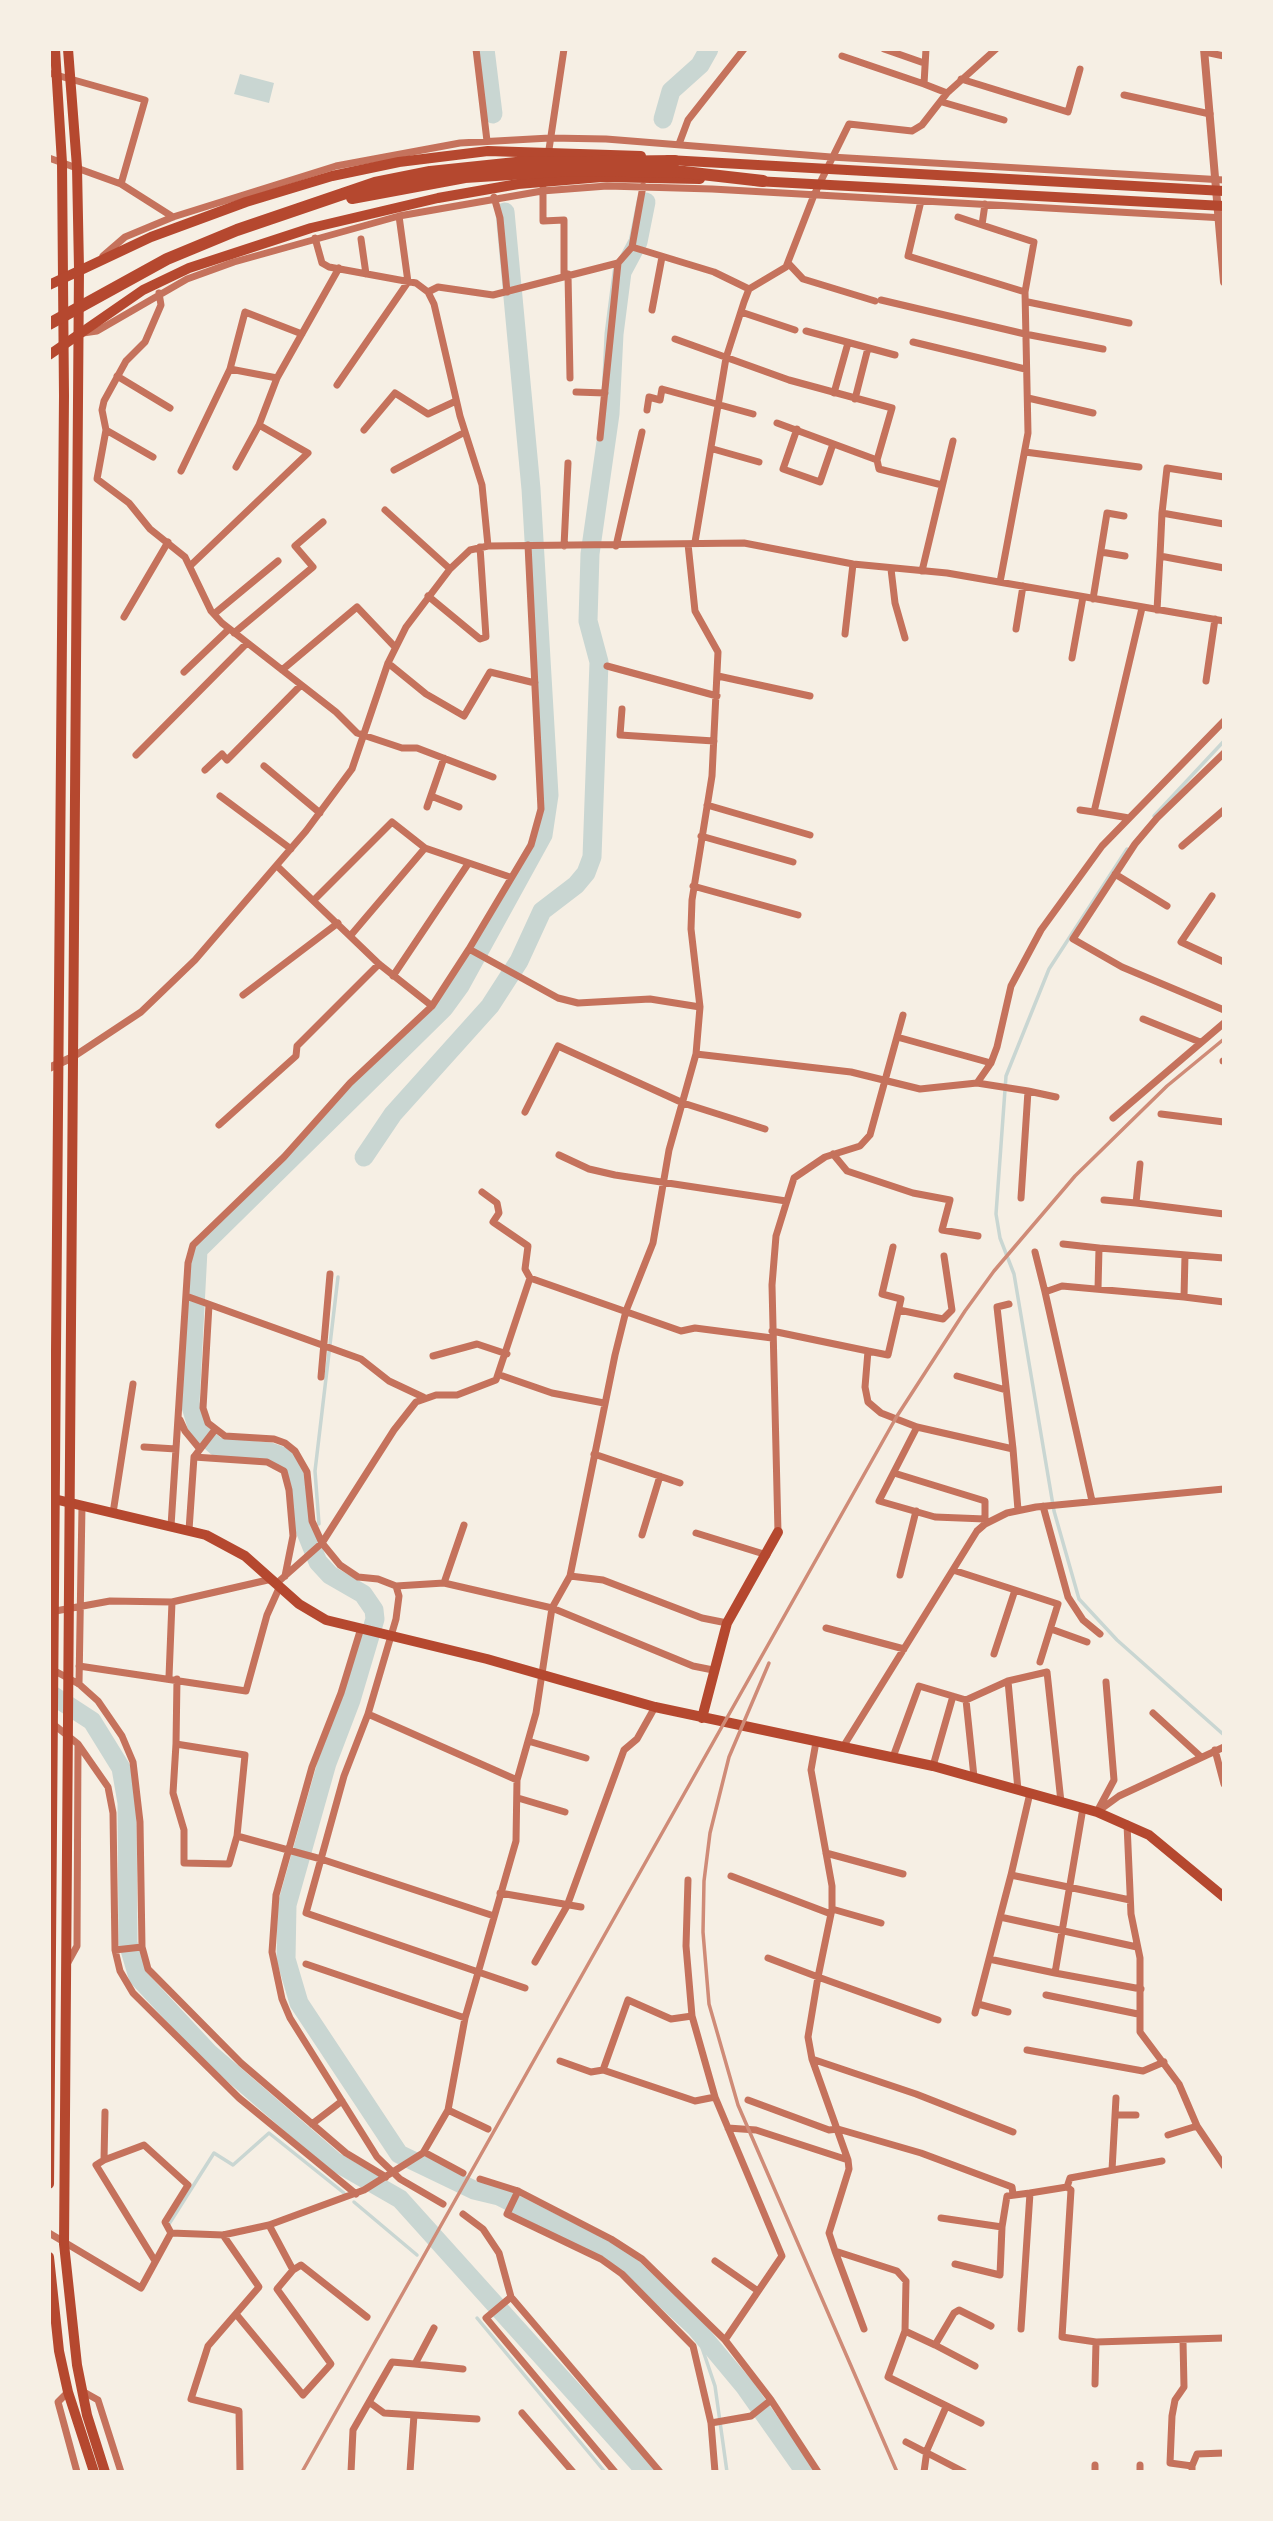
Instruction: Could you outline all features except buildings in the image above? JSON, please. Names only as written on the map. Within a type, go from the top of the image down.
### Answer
[{"type":"highway","points":[[49,324],[167,259],[284,213],[375,183],[430,172],[516,163],[675,161]]},
{"type":"highway","points":[[284,213],[381,191],[516,172],[684,172],[763,181]]},
{"type":"main road","points":[[49,2184],[54,1595],[54,1066],[64,344],[62,163],[53,75],[55,49]]},
{"type":"main road","points":[[68,49],[77,167],[79,269],[64,2244],[81,2391],[105,2472]]},
{"type":"main road","points":[[49,285],[100,258],[246,202],[332,176],[451,154],[573,152],[675,161],[1224,191]]},
{"type":"main road","points":[[49,355],[143,290],[189,268],[261,244],[387,210],[518,184],[602,177],[763,181],[1224,206]]},
{"type":"main road","points":[[52,1499],[189,1530],[227,1545],[279,1581],[311,1614],[542,1674],[655,1707],[933,1766],[1097,1812],[1128,1823],[1183,1861],[1224,1898]]},
{"type":"main road","points":[[702,1718],[727,1623],[778,1532]]},
{"type":"main road","points":[[49,2257],[54,2350],[94,2472]]},
{"type":"street","points":[[476,49],[487,141]]},
{"type":"street","points":[[564,49],[542,191],[543,221],[564,220],[570,378]]},
{"type":"street","points":[[679,144],[688,120],[744,49]]},
{"type":"street","points":[[884,49],[924,63]]},
{"type":"street","points":[[924,85],[926,49]]},
{"type":"street","points":[[171,2233],[223,2235],[269,2225],[364,2190],[423,2153],[448,2110],[465,2018],[516,1841],[517,1780],[542,1674],[552,1608],[570,1576],[604,1403],[626,1311],[653,1243],[670,1150],[696,1054],[700,1007],[691,929],[693,886],[707,806],[714,741],[718,652],[695,611],[691,543],[713,449],[726,358],[749,289],[786,267],[814,195],[849,124],[912,131],[922,125],[961,79],[996,49]]},
{"type":"street","points":[[1224,56],[1204,50],[1220,179],[1224,282]]},
{"type":"street","points":[[842,56],[947,93]]},
{"type":"street","points":[[961,79],[1068,112],[1080,69]]},
{"type":"street","points":[[53,75],[145,100],[121,184]]},
{"type":"street","points":[[1124,95],[1210,114]]},
{"type":"street","points":[[942,102],[1004,120]]},
{"type":"street","points":[[100,258],[125,237],[173,217],[336,166],[460,143],[487,141],[550,138],[679,144],[831,157],[1220,179]]},
{"type":"street","points":[[49,158],[121,184],[173,217]]},
{"type":"street","points":[[78,334],[96,331],[159,293],[234,262],[399,216],[495,197],[542,191],[643,186],[1222,218]]},
{"type":"street","points":[[428,292],[438,287],[479,295],[507,291],[618,263],[635,248],[643,186]]},
{"type":"street","points":[[495,197],[500,218],[507,291]]},
{"type":"street","points":[[921,201],[908,256],[1025,292]]},
{"type":"street","points":[[982,225],[985,204]]},
{"type":"street","points":[[337,385],[408,282],[399,216]]},
{"type":"street","points":[[958,217],[1034,242],[1025,292],[1028,302],[1025,334],[1028,398],[1025,452],[1000,582]]},
{"type":"street","points":[[315,238],[322,262],[408,282],[428,292],[434,304],[456,401],[482,485],[485,637],[480,639],[428,596]]},
{"type":"street","points":[[361,239],[366,274]]},
{"type":"street","points":[[635,248],[714,272],[749,289]]},
{"type":"street","points":[[652,310],[662,257]]},
{"type":"street","points":[[600,438],[618,263]]},
{"type":"street","points":[[788,263],[803,279],[878,300],[1103,349]]},
{"type":"street","points":[[236,467],[259,425],[277,378],[339,268]]},
{"type":"street","points":[[159,293],[161,304],[145,342],[126,361],[102,410],[106,430],[97,479],[130,503],[150,529],[179,550],[214,614],[357,733],[402,748],[417,748],[493,777]]},
{"type":"street","points":[[1028,302],[1129,323]]},
{"type":"street","points":[[181,471],[230,369],[245,312],[302,334]]},
{"type":"street","points":[[741,312],[795,330]]},
{"type":"street","points":[[806,331],[895,355]]},
{"type":"street","points":[[675,338],[726,358],[834,393],[892,408],[877,460],[879,469],[942,485]]},
{"type":"street","points":[[913,342],[1025,369]]},
{"type":"street","points":[[834,393],[848,343]]},
{"type":"street","points":[[855,399],[868,348]]},
{"type":"street","points":[[230,369],[277,378]]},
{"type":"street","points":[[117,376],[170,408]]},
{"type":"street","points":[[647,410],[649,397],[660,400],[662,389],[753,414]]},
{"type":"street","points":[[364,430],[395,393],[428,414],[456,401]]},
{"type":"street","points":[[576,393],[605,393]]},
{"type":"street","points":[[1028,398],[1093,412]]},
{"type":"street","points":[[777,423],[877,460]]},
{"type":"street","points":[[190,566],[308,453],[259,425]]},
{"type":"street","points":[[797,429],[783,469],[820,482],[833,444]]},
{"type":"street","points":[[106,430],[153,457]]},
{"type":"street","points":[[394,470],[465,432]]},
{"type":"street","points":[[616,546],[642,432]]},
{"type":"street","points":[[922,571],[953,441]]},
{"type":"street","points":[[713,449],[759,462]]},
{"type":"street","points":[[1025,452],[1139,467]]},
{"type":"street","points":[[564,545],[568,463]]},
{"type":"street","points":[[1157,610],[1167,468],[1224,477]]},
{"type":"street","points":[[385,510],[450,569]]},
{"type":"street","points":[[1093,599],[1107,513],[1124,516]]},
{"type":"street","points":[[1162,513],[1224,524]]},
{"type":"street","points":[[184,672],[313,567],[295,546],[323,522]]},
{"type":"street","points":[[124,617],[168,542]]},
{"type":"street","points":[[54,1066],[73,1057],[141,1012],[195,960],[277,866],[352,769],[395,646],[428,596],[460,557],[484,547],[744,543],[853,564],[1000,582],[1220,620],[1206,681]]},
{"type":"street","points":[[171,1526],[188,1296],[187,1272],[188,1263],[200,1236],[284,1157],[349,1083],[432,1006],[471,950],[510,877],[531,845],[541,809],[532,545]]},
{"type":"street","points":[[1101,552],[1125,556]]},
{"type":"street","points":[[1160,556],[1224,568]]},
{"type":"street","points":[[214,614],[278,561]]},
{"type":"street","points":[[845,634],[853,564]]},
{"type":"street","points":[[891,569],[895,603],[905,638]]},
{"type":"street","points":[[1016,629],[1023,586]]},
{"type":"street","points":[[1072,657],[1083,597]]},
{"type":"street","points":[[282,670],[357,607],[395,646]]},
{"type":"street","points":[[1094,812],[1142,608]]},
{"type":"street","points":[[136,755],[247,643]]},
{"type":"street","points":[[388,663],[426,694],[464,716],[490,673],[535,683]]},
{"type":"street","points":[[607,666],[717,696]]},
{"type":"street","points":[[718,676],[810,696]]},
{"type":"street","points":[[205,770],[222,754],[227,760],[301,685]]},
{"type":"street","points":[[622,709],[620,735],[714,741]]},
{"type":"street","points":[[977,1083],[991,1063],[1021,962],[1102,846],[1224,721]]},
{"type":"street","points":[[1224,753],[1157,818],[1115,874],[1073,939],[1122,967],[1224,1010]]},
{"type":"street","points":[[427,807],[444,758]]},
{"type":"street","points":[[264,766],[320,813]]},
{"type":"street","points":[[220,796],[290,849]]},
{"type":"street","points":[[431,796],[459,807]]},
{"type":"street","points":[[707,806],[810,835]]},
{"type":"street","points":[[1080,810],[1129,818]]},
{"type":"street","points":[[1182,846],[1224,810]]},
{"type":"street","points":[[315,899],[393,822],[425,848],[510,877]]},
{"type":"street","points":[[701,836],[793,862]]},
{"type":"street","points":[[351,935],[425,848]]},
{"type":"street","points":[[393,976],[468,864]]},
{"type":"street","points":[[277,866],[315,899],[379,964],[432,1006]]},
{"type":"street","points":[[1115,874],[1167,906]]},
{"type":"street","points":[[693,886],[798,915]]},
{"type":"street","points":[[1212,896],[1181,942],[1224,961]]},
{"type":"street","points":[[243,995],[338,923]]},
{"type":"street","points":[[471,950],[558,998],[578,1003],[650,999],[700,1007]]},
{"type":"street","points":[[219,1125],[296,1056],[297,1046],[379,964]]},
{"type":"street","points":[[778,1532],[772,1335],[773,1253],[793,1178],[803,1169],[833,1154],[860,1146],[870,1135],[903,1014]]},
{"type":"street","points":[[1143,1019],[1200,1042]]},
{"type":"street","points":[[1114,1118],[1224,1023]]},
{"type":"street","points":[[897,1037],[991,1063]]},
{"type":"street","points":[[525,1112],[558,1046],[683,1103],[765,1129]]},
{"type":"street","points":[[696,1054],[851,1072],[886,1081],[940,1089],[977,1083],[1056,1097]]},
{"type":"street","points":[[1021,1198],[1028,1091]]},
{"type":"street","points":[[1161,1114],[1224,1122]]},
{"type":"street","points":[[833,1154],[846,1171],[914,1192],[950,1199],[942,1230],[978,1236]]},
{"type":"street","points":[[559,1155],[589,1169],[641,1180],[786,1201]]},
{"type":"street","points":[[1136,1203],[1140,1164]]},
{"type":"street","points":[[482,1192],[497,1203],[499,1213],[493,1222],[528,1246],[525,1269],[530,1278],[681,1331],[695,1328],[772,1335],[888,1355],[901,1299],[882,1294],[893,1247]]},
{"type":"street","points":[[1104,1200],[1224,1214]]},
{"type":"street","points":[[1063,1244],[1224,1258]]},
{"type":"street","points":[[1098,1289],[1099,1248]]},
{"type":"street","points":[[1035,1252],[1092,1501]]},
{"type":"street","points":[[1184,1297],[1185,1255]]},
{"type":"street","points":[[899,1310],[943,1319],[952,1310],[944,1256]]},
{"type":"street","points":[[321,1377],[330,1274]]},
{"type":"street","points":[[188,1296],[334,1352],[361,1359],[389,1381],[423,1397],[457,1395],[477,1390],[500,1375],[530,1278]]},
{"type":"street","points":[[1045,1292],[1062,1286],[1224,1302]]},
{"type":"street","points":[[209,1304],[203,1408],[213,1432]]},
{"type":"street","points":[[1009,1304],[997,1307],[1018,1510]]},
{"type":"street","points":[[433,1356],[477,1344],[507,1354]]},
{"type":"street","points":[[867,1352],[865,1387],[868,1402],[881,1413],[917,1427],[1013,1450]]},
{"type":"street","points":[[500,1375],[552,1393],[604,1403]]},
{"type":"street","points":[[957,1376],[1006,1390]]},
{"type":"street","points":[[113,1513],[132,1384]]},
{"type":"street","points":[[49,1613],[110,1601],[172,1602],[279,1581],[321,1544],[394,1430],[423,1397]]},
{"type":"street","points":[[179,1412],[185,1431],[200,1446]]},
{"type":"street","points":[[917,1427],[878,1501],[935,1517],[985,1521],[1018,1510],[1045,1506],[1224,1489]]},
{"type":"street","points":[[189,1530],[194,1457],[213,1432]]},
{"type":"street","points":[[213,1432],[235,1438],[274,1439],[295,1451],[307,1472],[312,1521],[321,1544],[340,1565],[358,1577],[378,1579],[396,1586],[444,1583],[552,1608],[693,1666],[713,1670]]},
{"type":"street","points":[[144,1447],[176,1449]]},
{"type":"street","points":[[594,1454],[680,1483]]},
{"type":"street","points":[[79,1666],[173,1678],[246,1692],[267,1615],[293,1536],[289,1490],[284,1471],[267,1462],[194,1457]]},
{"type":"street","points":[[843,1747],[985,1521],[985,1501],[894,1473]]},
{"type":"street","points":[[642,1535],[660,1476]]},
{"type":"street","points":[[79,1684],[82,1506]]},
{"type":"street","points":[[1045,1506],[1068,1597],[1083,1620],[1100,1634]]},
{"type":"street","points":[[900,1575],[916,1511]]},
{"type":"street","points":[[444,1583],[464,1525]]},
{"type":"street","points":[[696,1532],[766,1555]]},
{"type":"street","points":[[953,1570],[1058,1604],[1040,1662]]},
{"type":"street","points":[[570,1576],[603,1580],[702,1618],[727,1623]]},
{"type":"street","points":[[396,1586],[399,1596],[396,1619],[386,1633],[368,1714],[344,1776],[318,1858],[306,1913],[525,1988]]},
{"type":"street","points":[[994,1654],[1015,1590]]},
{"type":"street","points":[[172,1602],[176,1744],[173,1793],[184,1830],[184,1863],[229,1864],[237,1836],[246,1755],[176,1744]]},
{"type":"street","points":[[363,1628],[312,1767],[292,1852],[272,1915],[275,1964],[290,2018],[377,2157],[400,2179],[443,2204]]},
{"type":"street","points":[[826,1628],[904,1649]]},
{"type":"street","points":[[1051,1629],[1087,1642]]},
{"type":"street","points":[[49,1668],[79,1684],[111,1717],[133,1762],[139,1811],[140,1947],[148,1969],[164,1988],[242,2063],[346,2153],[386,2177]]},
{"type":"street","points":[[893,1757],[919,1686],[966,1700],[1009,1681],[1047,1672],[1061,1802]]},
{"type":"street","points":[[1009,1681],[1018,1790]]},
{"type":"street","points":[[1097,1812],[1114,1780],[1106,1682]]},
{"type":"street","points":[[933,1766],[953,1696]]},
{"type":"street","points":[[966,1700],[974,1777]]},
{"type":"street","points":[[534,1962],[567,1906],[624,1750],[637,1739],[655,1707]]},
{"type":"street","points":[[1153,1713],[1200,1756]]},
{"type":"street","points":[[368,1714],[517,1780]]},
{"type":"street","points":[[49,1721],[78,1744],[108,1787],[117,1950],[120,1970],[132,1993],[239,2098],[356,2193]]},
{"type":"street","points":[[528,1741],[586,1758]]},
{"type":"street","points":[[816,1742],[811,1770],[826,1853],[831,1911],[808,2037],[812,2059],[838,2129],[849,2169],[829,2233],[864,2329]]},
{"type":"street","points":[[65,1966],[77,1946],[78,1744]]},
{"type":"street","points":[[1097,1812],[1119,1796],[1224,1747]]},
{"type":"street","points":[[1215,1751],[1224,1784]]},
{"type":"street","points":[[975,2013],[1030,1793]]},
{"type":"street","points":[[518,1798],[565,1812]]},
{"type":"street","points":[[1055,1973],[1083,1808]]},
{"type":"street","points":[[1128,1823],[1130,1900],[1138,1947],[1141,1989],[1138,2014],[1140,2032],[1147,2045],[1164,2062],[1179,2084],[1197,2126],[1224,2166]]},
{"type":"street","points":[[237,1836],[318,1858],[494,1916]]},
{"type":"street","points":[[826,1853],[903,1874]]},
{"type":"street","points":[[1011,1875],[1130,1900]]},
{"type":"street","points":[[731,1876],[831,1911],[881,1923]]},
{"type":"street","points":[[688,1880],[686,1946],[692,2016],[715,2097],[782,2256],[725,2340]]},
{"type":"street","points":[[500,1893],[580,1907]]},
{"type":"street","points":[[1000,1917],[1138,1947]]},
{"type":"street","points":[[117,1950],[140,1947]]},
{"type":"street","points":[[768,1958],[938,2020]]},
{"type":"street","points":[[989,1959],[1141,1989]]},
{"type":"street","points":[[306,1964],[465,2018]]},
{"type":"street","points":[[1046,1995],[1138,2014]]},
{"type":"street","points":[[603,2070],[628,2000],[671,2019],[692,2016]]},
{"type":"street","points":[[978,2004],[1008,2012]]},
{"type":"street","points":[[1027,2050],[1143,2071],[1164,2062]]},
{"type":"street","points":[[812,2059],[916,2094],[1013,2132]]},
{"type":"street","points":[[559,2061],[591,2072],[603,2070],[695,2101],[715,2097]]},
{"type":"street","points":[[1112,2170],[1116,2098]]},
{"type":"street","points":[[748,2100],[829,2130],[838,2129],[934,2158],[1012,2187],[1013,2194]]},
{"type":"street","points":[[312,2124],[342,2101]]},
{"type":"street","points":[[448,2110],[488,2129]]},
{"type":"street","points":[[104,2160],[105,2112]]},
{"type":"street","points":[[1115,2115],[1136,2115]]},
{"type":"street","points":[[1168,2134],[1197,2126]]},
{"type":"street","points":[[728,2128],[756,2130],[848,2160]]},
{"type":"street","points":[[155,2261],[96,2165],[144,2145],[188,2185],[165,2222],[171,2233]]},
{"type":"street","points":[[423,2153],[463,2173]]},
{"type":"street","points":[[1067,2187],[1070,2178],[1161,2161]]},
{"type":"street","points":[[480,2179],[518,2191],[611,2239],[642,2259],[725,2340],[771,2400],[818,2472]]},
{"type":"street","points":[[955,2264],[1000,2275],[1004,2201],[1013,2194],[1067,2187]]},
{"type":"street","points":[[1067,2187],[1071,2190],[1062,2337],[1096,2342],[1183,2342],[1224,2338]]},
{"type":"street","points":[[518,2191],[507,2214],[601,2259],[622,2274],[693,2346],[710,2423],[715,2472]]},
{"type":"street","points":[[1021,2329],[1030,2193]]},
{"type":"street","points":[[463,2214],[483,2229],[499,2253],[512,2297],[660,2472]]},
{"type":"street","points":[[941,2218],[1002,2227]]},
{"type":"street","points":[[269,2225],[293,2270]]},
{"type":"street","points":[[49,2234],[141,2288],[171,2233]]},
{"type":"street","points":[[223,2235],[259,2287],[208,2346],[191,2399],[239,2411],[240,2472]]},
{"type":"street","points":[[835,2250],[897,2271],[906,2281],[905,2331],[888,2377],[981,2423]]},
{"type":"street","points":[[715,2262],[758,2291]]},
{"type":"street","points":[[236,2314],[303,2395],[331,2364],[277,2289],[293,2270],[301,2265],[367,2317]]},
{"type":"street","points":[[512,2297],[486,2318],[615,2472]]},
{"type":"street","points":[[935,2345],[954,2313],[959,2310],[991,2326]]},
{"type":"street","points":[[415,2364],[434,2328]]},
{"type":"street","points":[[905,2331],[975,2366]]},
{"type":"street","points":[[1095,2384],[1096,2342]]},
{"type":"street","points":[[1183,2342],[1184,2387],[1175,2400],[1172,2416],[1170,2463],[1192,2469],[1197,2454],[1224,2453]]},
{"type":"street","points":[[351,2472],[353,2430],[392,2362],[463,2369]]},
{"type":"street","points":[[81,2391],[99,2400],[121,2472]]},
{"type":"street","points":[[68,2392],[58,2402],[77,2472]]},
{"type":"street","points":[[710,2423],[751,2416],[771,2400]]},
{"type":"street","points":[[369,2402],[384,2413],[478,2419]]},
{"type":"street","points":[[924,2472],[927,2451],[946,2407]]},
{"type":"street","points":[[522,2413],[573,2472]]},
{"type":"street","points":[[410,2472],[414,2415]]},
{"type":"street","points":[[906,2442],[964,2472]]},
{"type":"shaded area","points":[[240,74],[274,83],[269,103],[234,94]]},
{"type":"waterway","points":[[485,49],[493,114]]},
{"type":"waterway","points":[[663,119],[671,91],[700,65],[709,49]]},
{"type":"waterway","points":[[364,1157],[393,1114],[490,1006],[519,961],[542,911],[576,885],[586,873],[592,857],[599,662],[588,621],[590,554],[610,414],[614,334],[622,272],[638,242],[646,202]]},
{"type":"waterway","points":[[505,212],[531,489],[549,795],[543,835],[460,986],[444,1008],[198,1250],[190,1403],[198,1430],[217,1447],[270,1452],[284,1457],[292,1465],[300,1487],[303,1525],[318,1562],[330,1575],[363,1594],[374,1610],[375,1619],[351,1700],[327,1763],[287,1905],[286,1959],[299,2003],[399,2154],[474,2190],[499,2196],[606,2250],[630,2266],[695,2327],[745,2387],[805,2472]]},
{"type":"waterway","points":[[1154,816],[1224,741]]},
{"type":"waterway","points":[[1127,849],[1049,969],[1006,1076],[996,1214],[1000,1238],[1014,1274],[1054,1511],[1079,1599],[1117,1640],[1224,1735]]},
{"type":"waterway","points":[[319,1524],[315,1471],[338,1277]]},
{"type":"waterway","points":[[307,1542],[313,1536]]},
{"type":"waterway","points":[[49,1693],[92,1721],[121,1768],[127,1803],[128,1943],[138,1977],[209,2053],[334,2161],[400,2199],[646,2472]]},
{"type":"waterway","points":[[169,2224],[214,2153],[233,2165],[269,2133],[344,2193]]},
{"type":"waterway","points":[[354,2202],[417,2255]]},
{"type":"waterway","points":[[477,2318],[605,2472]]},
{"type":"waterway","points":[[695,2327],[715,2386],[727,2472]]},
{"type":"railway","points":[[302,2472],[897,1416],[994,1271],[1075,1176],[1167,1086],[1224,1039]]},
{"type":"railway","points":[[769,1663],[729,1757],[710,1833],[704,1881],[703,1932],[709,2004],[738,2105],[897,2472]]}]
